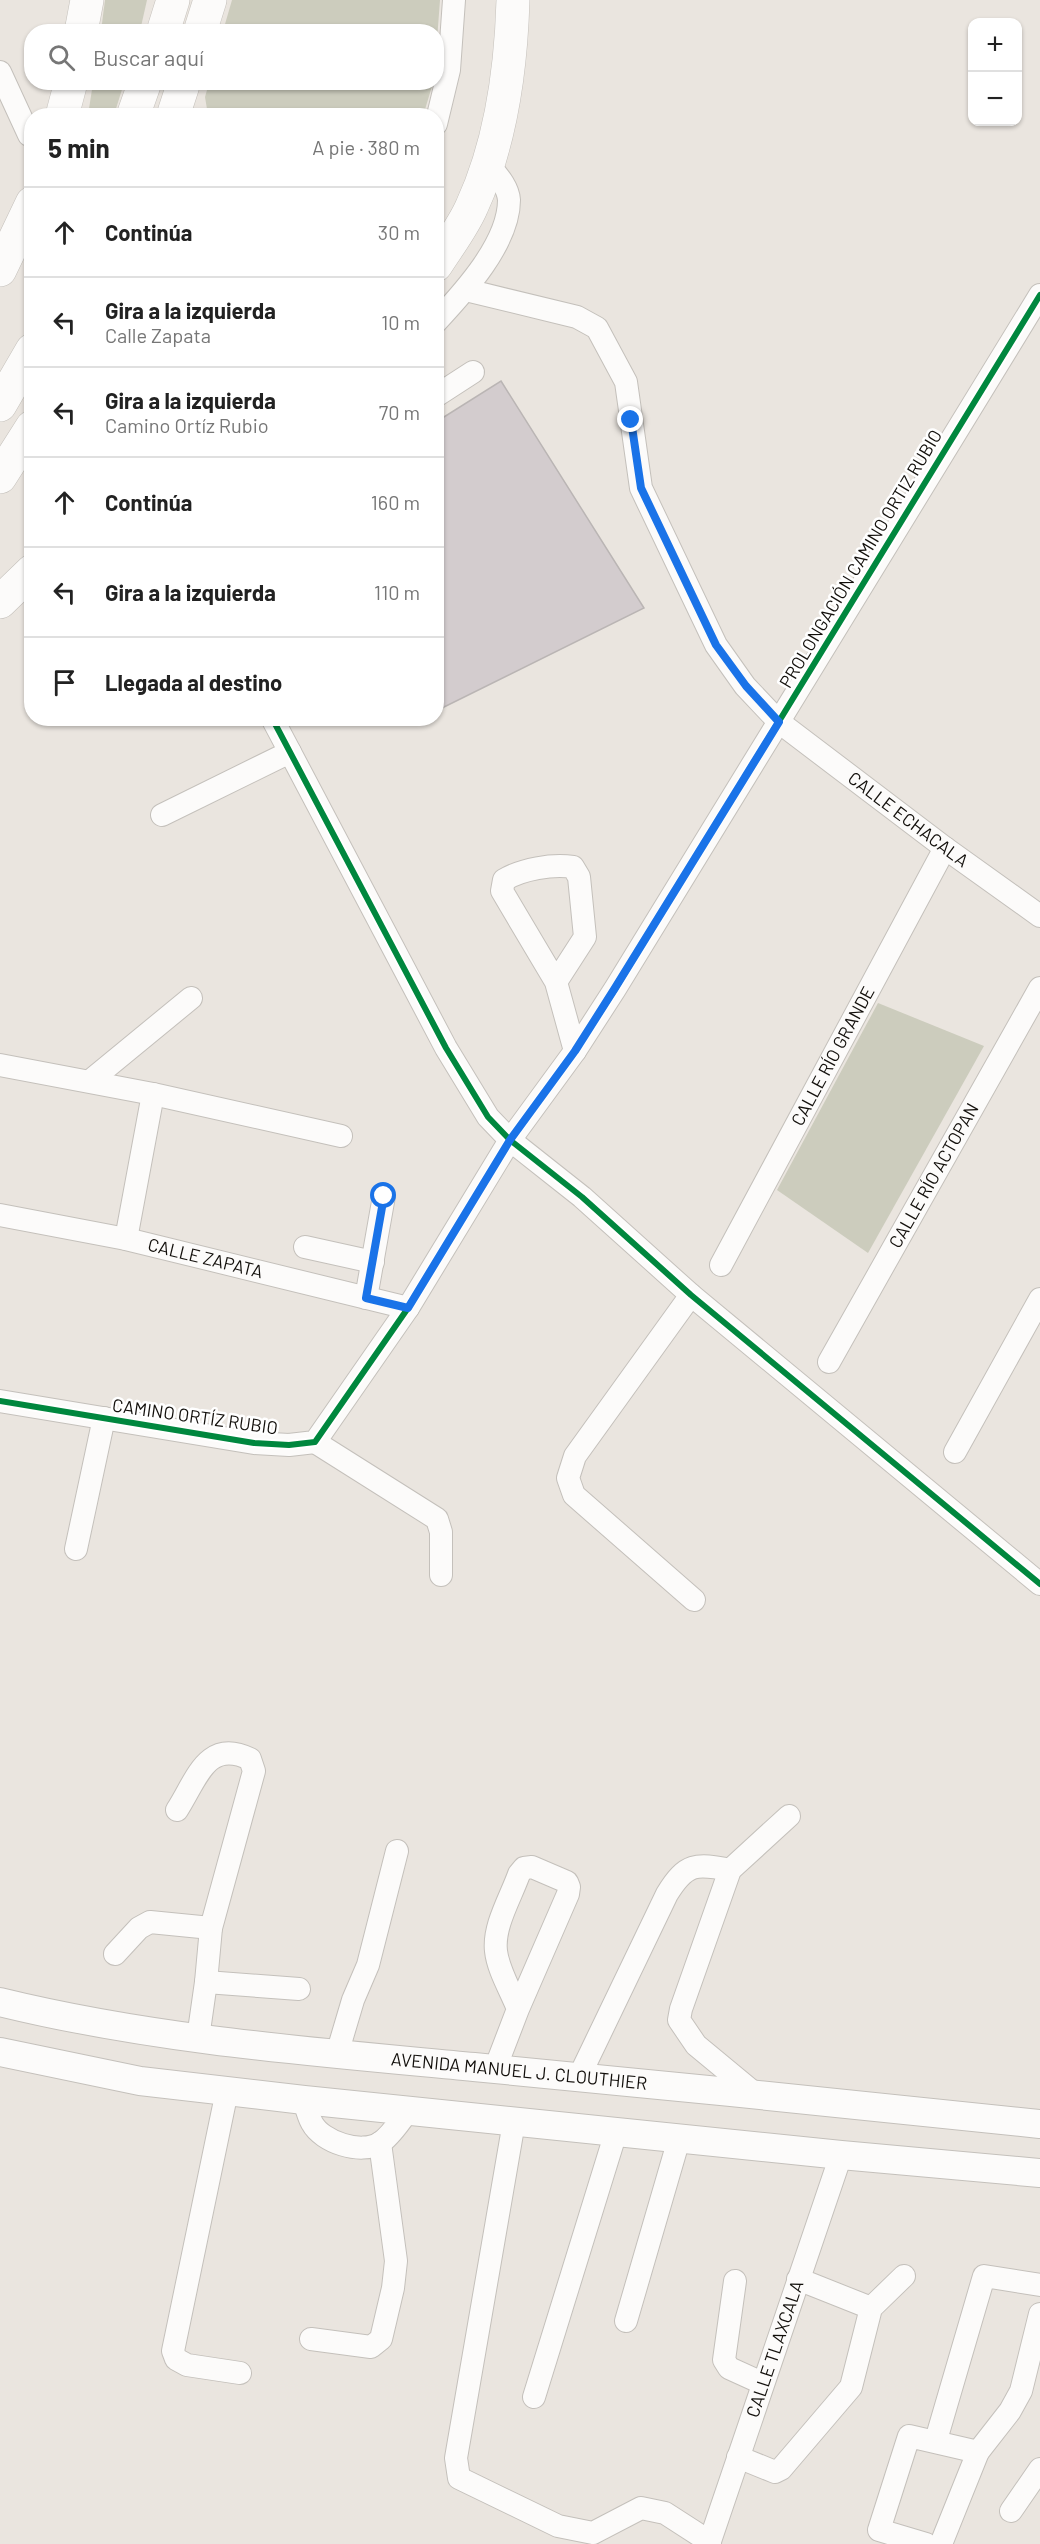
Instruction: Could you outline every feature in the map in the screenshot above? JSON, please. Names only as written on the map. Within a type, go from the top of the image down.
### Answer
[{"type":"highway","points":[[82,24],[87,0]]},
{"type":"highway","points":[[165,24],[172,0]]},
{"type":"highway","points":[[203,24],[211,0]]},
{"type":"highway","points":[[207,24],[211,0]]},
{"type":"highway","points":[[444,252],[472,207],[488,164],[501,114],[512,46],[513,0]]},
{"type":"highway","points":[[64,108],[69,90]]},
{"type":"highway","points":[[136,108],[142,90]]},
{"type":"highway","points":[[176,108],[181,90]]},
{"type":"highway","points":[[195,108],[197,90]]},
{"type":"highway","points":[[0,270],[24,220]]},
{"type":"highway","points":[[0,405],[24,364]]},
{"type":"highway","points":[[0,477],[24,440]]},
{"type":"highway","points":[[0,602],[24,579]]},
{"type":"main road","name":"AVENIDA MANUEL J. CLOUTHIER","points":[[0,2002],[68,2019],[198,2038],[1040,2124]]},
{"type":"main road","points":[[0,2052],[140,2081],[841,2156],[1040,2173]]},
{"type":"street","points":[[440,108],[449,70],[454,0]]},
{"type":"street","points":[[0,72],[24,124]]},
{"type":"street","points":[[444,313],[466,290],[496,242],[505,222],[509,198],[503,183],[488,164]]},
{"type":"street","name":"CALLE ECHACALA","points":[[466,290],[577,317],[597,328],[626,381],[641,488],[716,645],[746,686],[779,722],[945,848],[1040,916]]},
{"type":"street","name":"PROLONGACIÓN CAMINO ORTIZ RUBIO","points":[[510,1140],[575,1051],[1038,301]]},
{"type":"street","points":[[444,391],[473,372]]},
{"type":"street","points":[[276,726],[466,1084],[488,1117],[510,1140],[582,1197],[691,1295],[1040,1584]]},
{"type":"street","points":[[162,815],[290,752]]},
{"type":"street","name":"CALLE RÍO GRANDE","points":[[721,1265],[945,848]]},
{"type":"street","points":[[556,982],[585,937],[579,877],[573,867],[560,866],[513,874],[504,880],[502,891],[556,982],[575,1051]]},
{"type":"street","name":"CALLE RÍO ACTOPAN","points":[[829,1362],[1040,988]]},
{"type":"street","points":[[90,1081],[190,998]]},
{"type":"street","points":[[0,1065],[153,1094],[341,1136]]},
{"type":"street","points":[[126,1239],[153,1094]]},
{"type":"street","points":[[441,1575],[441,1532],[436,1520],[315,1442],[408,1308],[510,1140]]},
{"type":"street","points":[[366,1298],[384,1196]]},
{"type":"street","name":"CALLE ZAPATA","points":[[0,1215],[126,1239],[408,1308]]},
{"type":"street","points":[[305,1246],[373,1262]]},
{"type":"street","points":[[691,1295],[575,1456],[568,1478],[574,1495],[694,1600]]},
{"type":"street","points":[[956,1452],[1040,1299]]},
{"type":"street","name":"CAMINO ORTÍZ RUBIO","points":[[0,1401],[254,1443],[289,1445],[315,1442]]},
{"type":"street","points":[[76,1549],[104,1418]]},
{"type":"street","points":[[177,1810],[211,1757],[221,1752],[238,1753],[250,1759],[254,1771],[211,1928],[198,2038]]},
{"type":"street","points":[[754,2093],[696,2045],[680,2020],[681,2008],[730,1870],[789,1816]]},
{"type":"street","points":[[337,2054],[353,2000],[368,1965],[397,1851]]},
{"type":"street","points":[[579,2077],[667,1894],[678,1876],[691,1867],[706,1865],[730,1870]]},
{"type":"street","points":[[495,2069],[569,1887],[567,1882],[532,1867],[524,1868],[519,1874],[498,1930],[496,1942],[496,1953],[518,2009]]},
{"type":"street","points":[[115,1954],[139,1928],[150,1923],[211,1928]]},
{"type":"street","points":[[206,1982],[299,1989]]},
{"type":"street","points":[[227,2091],[173,2351],[176,2359],[187,2365],[240,2373]]},
{"type":"street","points":[[304,2100],[312,2123],[321,2134],[350,2146],[371,2147],[380,2143],[408,2111]]},
{"type":"street","points":[[514,2122],[456,2458],[459,2478],[558,2526],[593,2534],[641,2508],[665,2513],[709,2543]]},
{"type":"street","points":[[534,2397],[616,2132]]},
{"type":"street","points":[[626,2320],[679,2139]]},
{"type":"street","points":[[311,2339],[370,2347],[381,2339],[393,2288],[396,2261],[380,2143]]},
{"type":"street","name":"CALLE TLAXCALA","points":[[709,2543],[841,2156]]},
{"type":"street","points":[[738,2457],[775,2472],[789,2460],[851,2387],[871,2308],[904,2276]]},
{"type":"street","points":[[936,2440],[984,2276],[1040,2285]]},
{"type":"street","points":[[798,2279],[871,2308]]},
{"type":"street","points":[[735,2281],[724,2360],[729,2368],[762,2383]]},
{"type":"street","points":[[941,2544],[978,2452],[1010,2411],[1021,2391],[1040,2314]]},
{"type":"street","points":[[926,2544],[879,2530],[909,2436],[936,2440],[978,2452]]},
{"type":"street","points":[[1011,2511],[1040,2469]]},
{"type":"shaded area","points":[[105,0],[147,0],[142,24],[102,24]]},
{"type":"shaded area","points":[[232,0],[440,0],[438,24],[225,24]]},
{"type":"shaded area","points":[[92,90],[122,90],[116,108],[89,108]]},
{"type":"shaded area","points":[[207,90],[431,90],[425,108],[207,108],[205,97]]},
{"type":"shaded area","points":[[878,1003],[984,1046],[868,1253],[777,1190]]},
{"type":"building","points":[[501,381],[644,608],[444,707],[444,417]]},
{"type":"cycle path","points":[[0,1401],[254,1443],[289,1445],[315,1442],[408,1308],[510,1140],[575,1051],[615,989],[1040,295]]},
{"type":"cycle path","points":[[276,726],[446,1048],[488,1117],[510,1140],[582,1197],[691,1295],[1040,1584]]},
{"type":"route","points":[[384,1196],[366,1298],[408,1308],[510,1140],[575,1051],[615,988],[779,722],[746,686],[716,645],[641,488],[631,420]]}]
